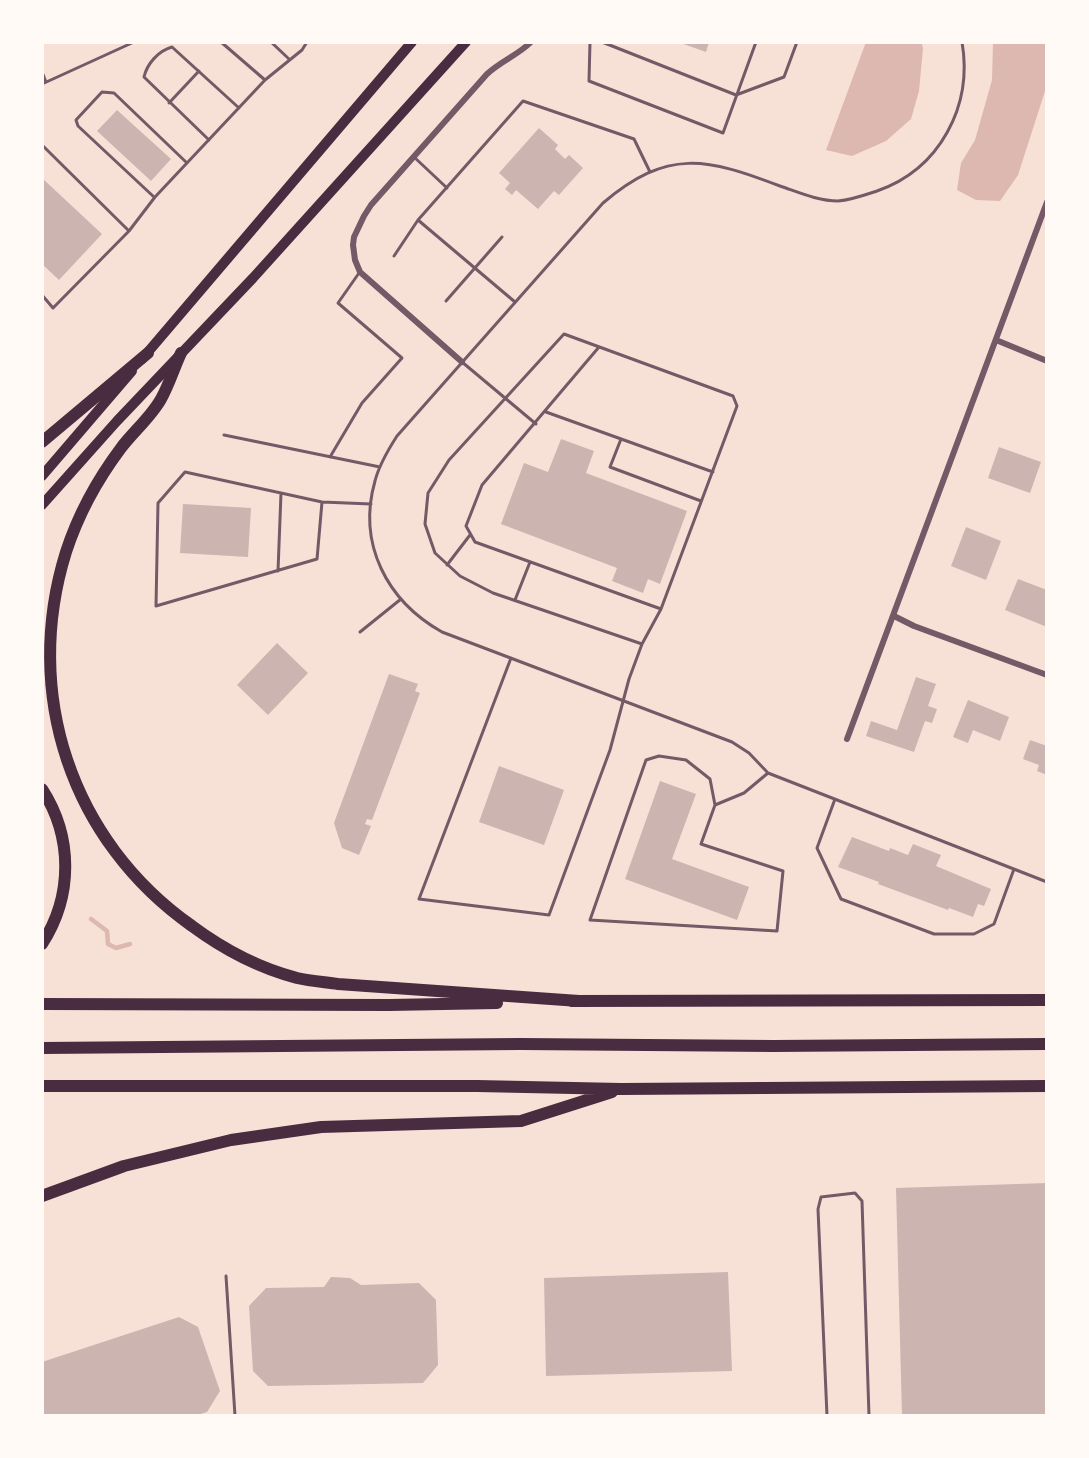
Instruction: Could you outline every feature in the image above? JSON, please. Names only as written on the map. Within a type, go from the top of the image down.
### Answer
[{"type":"highway","points":[[42,442],[148,353]]},
{"type":"highway","points":[[180,353],[160,400],[121,448],[99,480],[80,516],[66,552],[58,582],[52,615],[51,685],[56,719],[65,754],[90,816],[128,868],[162,903],[204,935],[227,949],[266,967],[299,978],[338,984],[579,1001]]},
{"type":"highway","points":[[42,789],[62,831],[66,871],[58,911],[52,928],[42,944]]},
{"type":"highway","points":[[42,1004],[389,1005],[579,1001],[1047,1000]]},
{"type":"highway","points":[[42,1048],[520,1044],[773,1046],[1047,1044]]},
{"type":"highway","points":[[42,1086],[477,1086],[621,1089],[1047,1086]]},
{"type":"highway","points":[[42,1196],[134,1163],[231,1140],[321,1127],[521,1121],[621,1089]]},
{"type":"main road","points":[[42,476],[412,42]]},
{"type":"main road","points":[[42,505],[180,353],[253,278],[466,42]]},
{"type":"street","points":[[462,362],[360,272],[352,245],[358,225],[371,205],[487,74],[531,42]]},
{"type":"street","points":[[848,739],[1047,202]]},
{"type":"street","points":[[996,340],[1047,361]]},
{"type":"street","points":[[894,616],[914,626],[1047,675]]},
{"type":"lane","points":[[42,72],[44,83],[134,42]]},
{"type":"lane","points":[[221,42],[266,80]]},
{"type":"lane","points":[[271,42],[289,58]]},
{"type":"lane","points":[[42,295],[53,308],[129,231],[155,197],[239,108],[289,58],[302,50],[307,42]]},
{"type":"lane","points":[[590,42],[589,81],[723,133],[756,42]]},
{"type":"lane","points":[[602,42],[736,94],[784,77],[797,42]]},
{"type":"lane","points":[[962,42],[965,65],[964,86],[952,126],[932,156],[904,179],[891,186],[859,197],[838,201],[801,193],[721,165],[682,163],[650,172],[622,187],[603,203],[397,436],[375,480],[370,520],[373,544],[380,569],[400,599],[424,622],[442,632],[732,742],[749,753],[768,773],[1047,882]]},
{"type":"lane","points":[[209,140],[144,77],[147,66],[165,49],[172,47],[239,108]]},
{"type":"lane","points":[[169,103],[200,71]]},
{"type":"lane","points":[[155,197],[78,126],[76,120],[102,92],[114,93],[187,163]]},
{"type":"lane","points":[[394,256],[418,220],[523,101],[634,139],[650,172]]},
{"type":"lane","points":[[42,145],[129,231]]},
{"type":"lane","points":[[42,156],[47,150]]},
{"type":"lane","points":[[414,157],[447,188]]},
{"type":"lane","points":[[418,220],[515,302]]},
{"type":"lane","points":[[446,301],[501,237]]},
{"type":"lane","points":[[330,457],[362,403],[402,358],[338,303],[360,272]]},
{"type":"lane","points":[[511,658],[419,899],[549,915],[610,750],[622,701],[642,644],[661,609],[737,406],[733,396],[564,334],[449,460],[428,493],[425,524],[435,553],[460,576],[493,593],[642,644]]},
{"type":"lane","points":[[599,347],[482,485],[466,526],[475,542],[661,609]]},
{"type":"lane","points":[[462,362],[536,424]]},
{"type":"lane","points":[[546,412],[713,472]]},
{"type":"lane","points":[[224,435],[380,467]]},
{"type":"lane","points":[[621,439],[610,467],[702,501]]},
{"type":"lane","points":[[322,502],[317,559],[156,606],[158,503],[185,472],[322,502],[371,504]]},
{"type":"lane","points":[[278,571],[281,493]]},
{"type":"lane","points":[[447,565],[470,534]]},
{"type":"lane","points":[[515,600],[530,562]]},
{"type":"lane","points":[[360,632],[400,599]]},
{"type":"lane","points":[[715,805],[710,779],[686,760],[658,756],[646,760],[590,920],[777,931],[783,871],[701,844],[715,805],[744,794],[768,773]]},
{"type":"lane","points":[[835,799],[817,848],[841,899],[933,934],[974,934],[994,924],[1014,869]]},
{"type":"lane","points":[[827,1416],[818,1209],[822,1197],[855,1193],[862,1201],[869,1416]]},
{"type":"lane","points":[[226,1276],[235,1416]]},
{"type":"shaded area","points":[[866,42],[921,42],[923,48],[919,91],[911,119],[886,141],[852,156],[826,150]]},
{"type":"shaded area","points":[[993,42],[1047,42],[1047,85],[1018,175],[1000,201],[976,200],[957,190],[961,163],[975,140],[992,80]]},
{"type":"building","points":[[678,42],[709,42],[706,52]]},
{"type":"building","points":[[117,110],[171,159],[151,181],[97,131]]},
{"type":"building","points":[[539,128],[558,145],[555,149],[565,159],[569,155],[583,168],[559,195],[554,191],[538,209],[516,190],[512,195],[505,189],[510,183],[499,173]]},
{"type":"building","points":[[42,178],[102,234],[59,280],[42,264]]},
{"type":"building","points":[[561,439],[594,451],[586,473],[687,511],[660,584],[648,579],[643,593],[612,581],[617,568],[501,524],[524,463],[548,472]]},
{"type":"building","points":[[999,447],[1041,462],[1030,493],[988,478]]},
{"type":"building","points":[[183,504],[251,508],[248,557],[180,553]]},
{"type":"building","points":[[966,527],[1001,541],[986,580],[951,566]]},
{"type":"building","points":[[1018,579],[1047,590],[1047,627],[1005,610]]},
{"type":"building","points":[[277,643],[308,673],[268,715],[237,685]]},
{"type":"building","points":[[389,674],[418,684],[415,691],[420,693],[372,820],[367,819],[365,824],[371,826],[359,855],[342,848],[334,823]]},
{"type":"building","points":[[916,677],[936,684],[928,706],[937,709],[932,723],[925,721],[914,752],[866,736],[871,721],[897,730]]},
{"type":"building","points":[[968,700],[1009,717],[1000,741],[973,730],[968,743],[953,737]]},
{"type":"building","points":[[1030,740],[1047,746],[1047,775],[1037,771],[1039,765],[1023,759]]},
{"type":"building","points":[[499,766],[564,790],[544,845],[479,822]]},
{"type":"building","points":[[660,781],[696,794],[672,859],[749,887],[737,920],[625,879]]},
{"type":"building","points":[[852,837],[889,851],[890,848],[908,855],[913,844],[941,855],[936,866],[991,889],[984,906],[978,904],[973,917],[949,908],[948,910],[838,867]]},
{"type":"building","points":[[1047,1183],[1047,1416],[902,1416],[896,1188]]},
{"type":"building","points":[[728,1272],[732,1371],[546,1376],[544,1278]]},
{"type":"building","points":[[331,1277],[350,1278],[361,1285],[419,1283],[436,1300],[438,1365],[423,1383],[268,1386],[253,1371],[249,1306],[266,1288],[324,1287]]},
{"type":"building","points":[[179,1317],[198,1327],[220,1391],[207,1412],[194,1416],[42,1416],[42,1362]]},
{"type":"waterway","points":[[91,919],[107,931],[108,944],[116,948],[130,944]]}]
